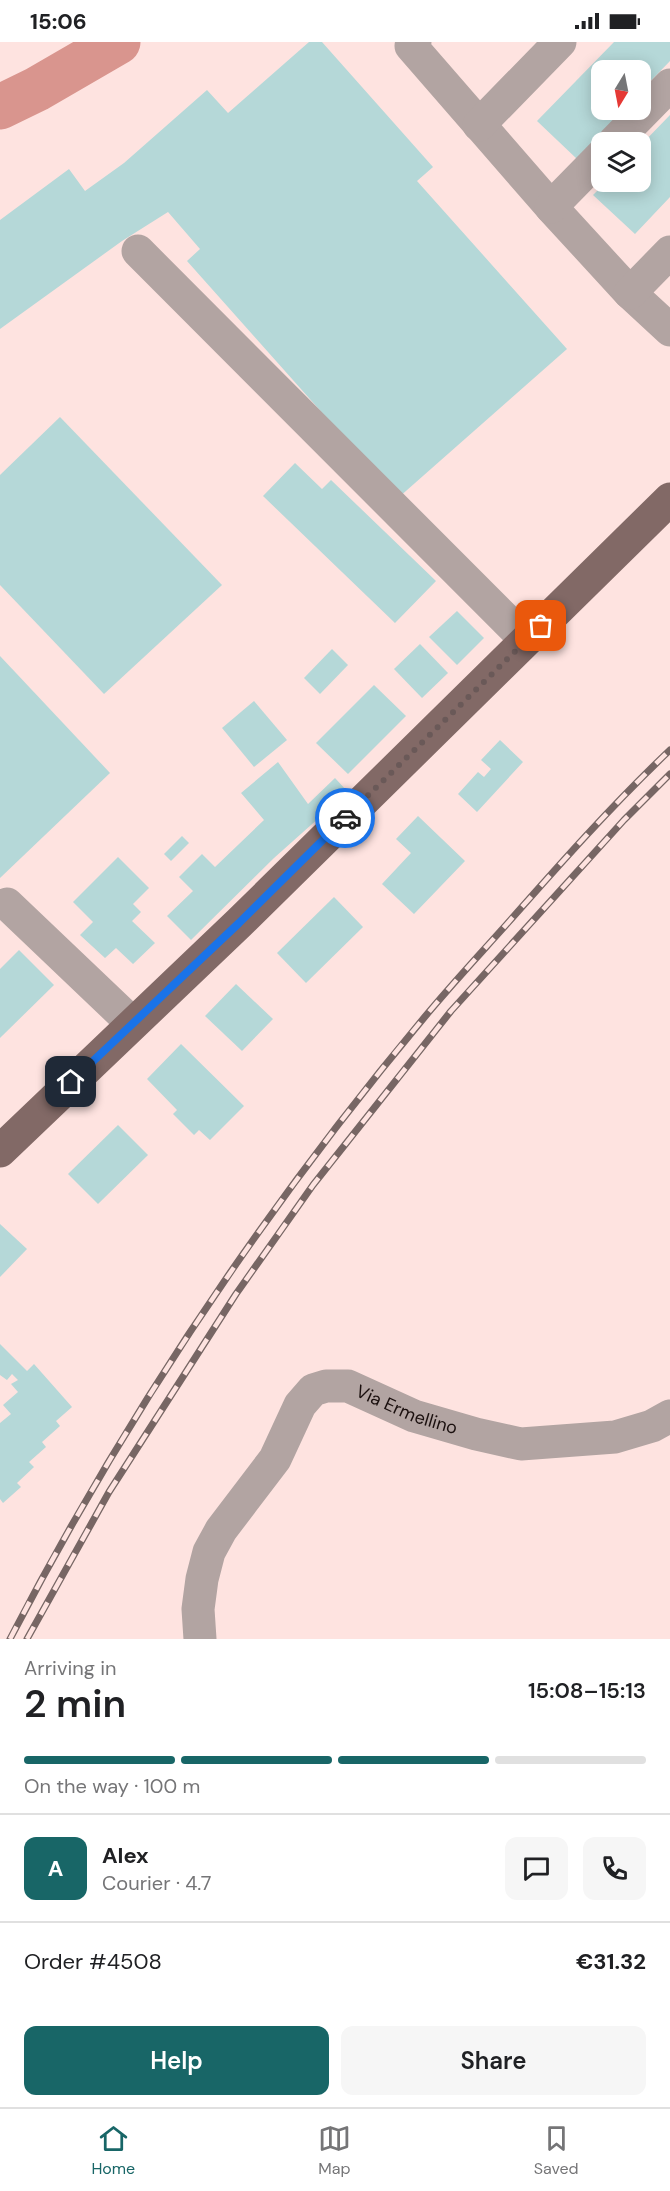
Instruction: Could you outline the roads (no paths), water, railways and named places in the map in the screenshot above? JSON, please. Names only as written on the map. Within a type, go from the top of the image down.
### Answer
[{"type":"main road","points":[[0,1151],[239,923],[670,499]]},
{"type":"street","points":[[415,42],[411,46],[551,207],[630,292],[670,330]]},
{"type":"street","points":[[479,125],[560,42]]},
{"type":"street","points":[[624,132],[670,85]]},
{"type":"street","points":[[551,207],[591,166]]},
{"type":"street","points":[[138,251],[526,640]]},
{"type":"street","points":[[630,292],[670,252]]},
{"type":"street","points":[[7,903],[132,1023]]},
{"type":"street","name":"Via Ermellino","points":[[200,1639],[198,1609],[209,1552],[221,1530],[274,1459],[300,1405],[313,1390],[326,1386],[348,1386],[414,1416],[521,1444],[615,1437],[652,1426],[670,1416]]},
{"type":"waterway","points":[[0,107],[37,89],[118,42]]},
{"type":"railway","points":[[10,1639],[54,1556],[150,1394],[255,1237],[311,1161],[447,991],[586,836],[670,750]]},
{"type":"railway","points":[[27,1639],[109,1492],[236,1294],[313,1185],[451,1011],[624,820],[670,774]]}]
